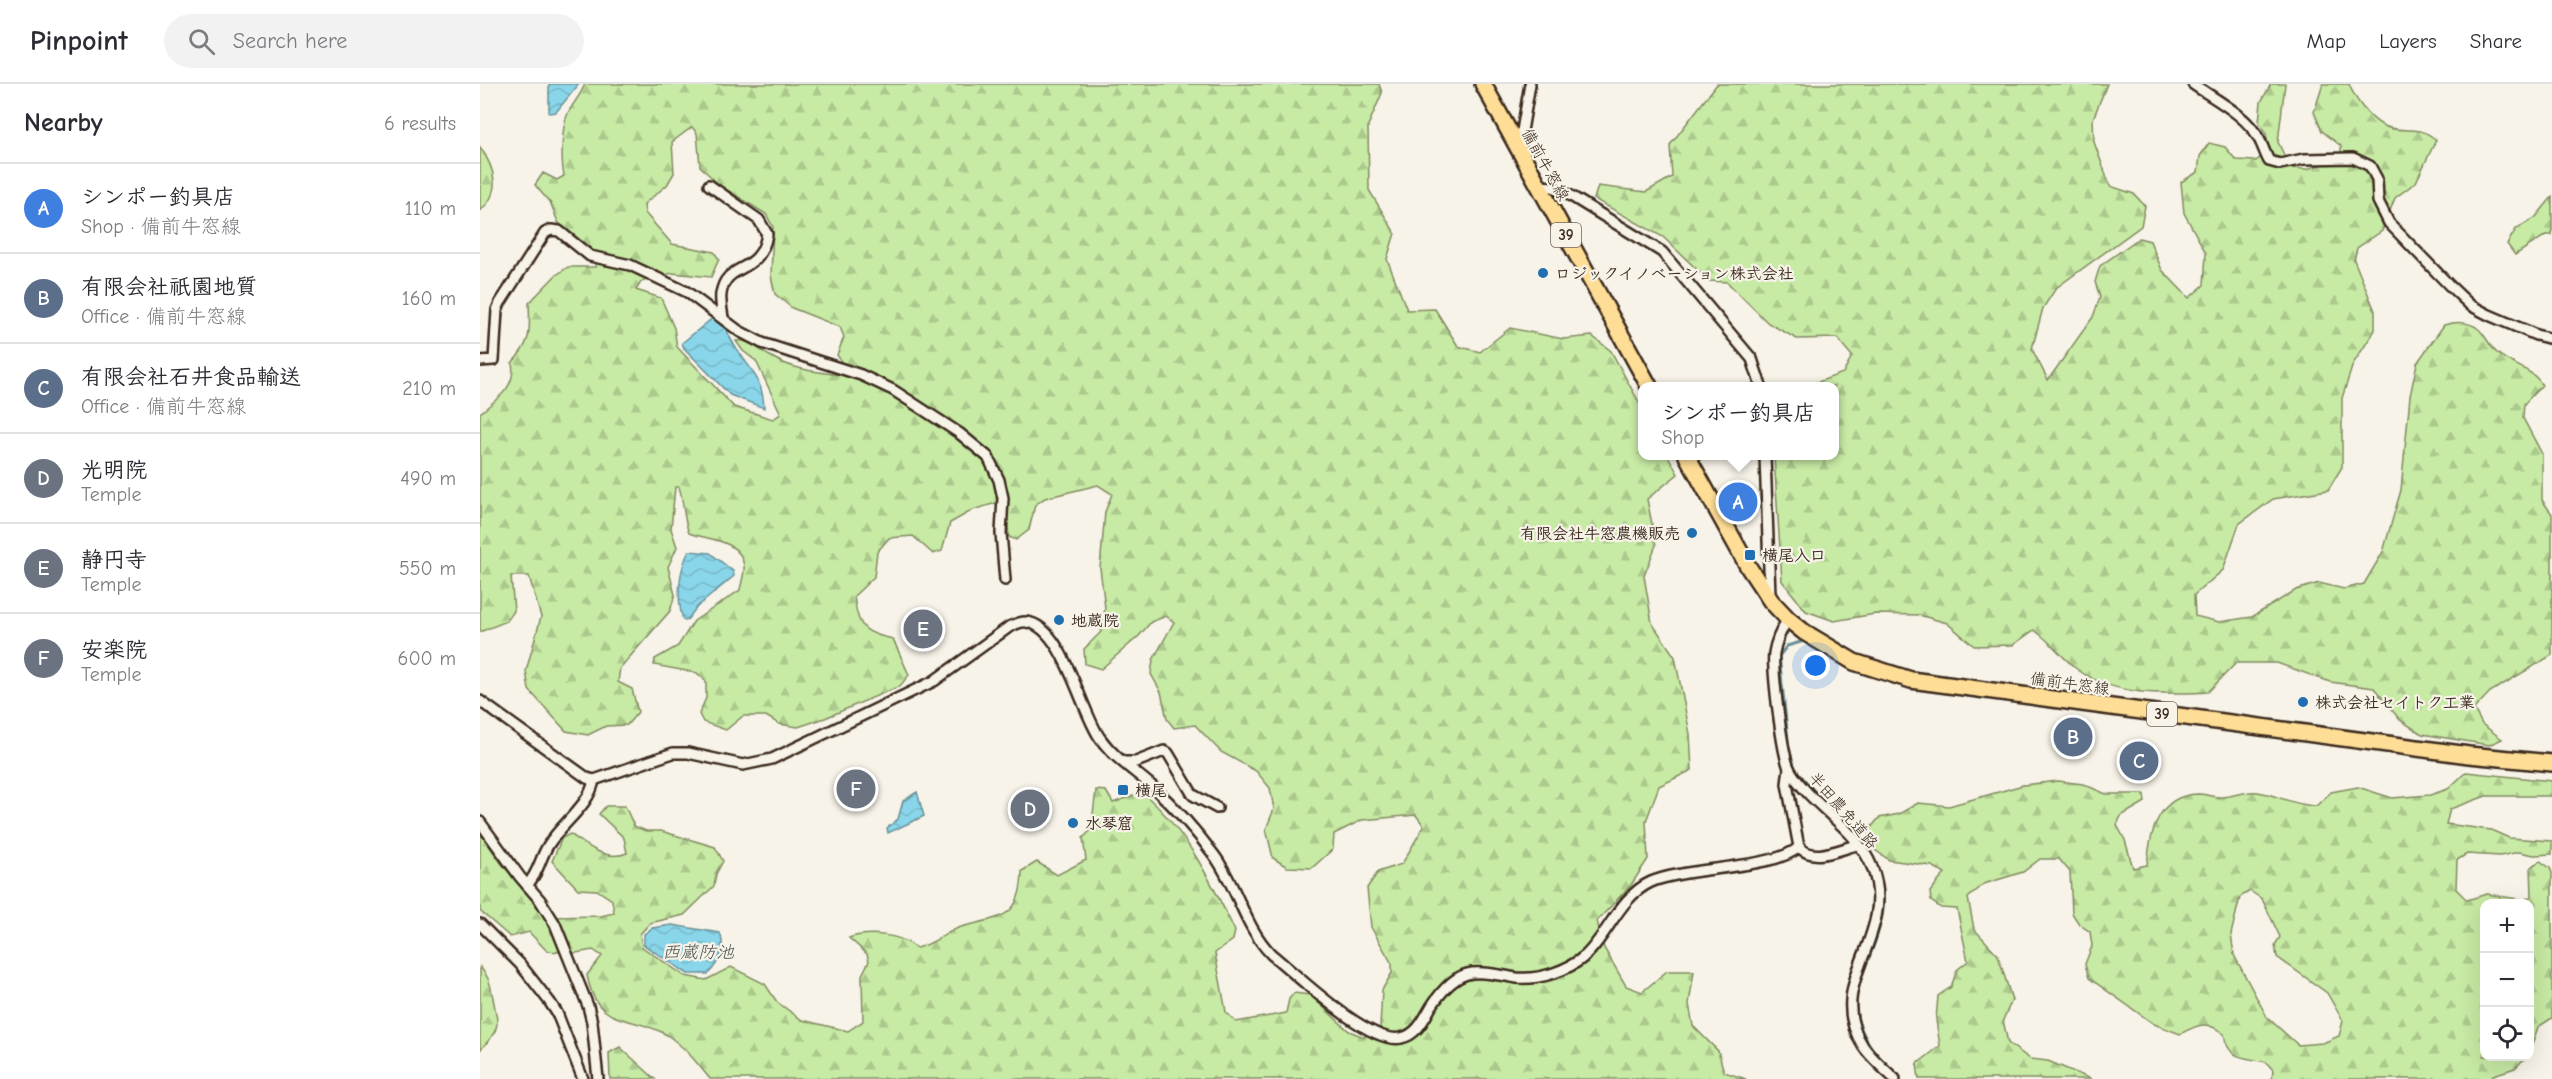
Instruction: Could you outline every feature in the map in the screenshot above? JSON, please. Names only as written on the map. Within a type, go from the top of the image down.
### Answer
[{"type":"main road","name":"備前牛窓線","points":[[1483,84],[1646,382]]},
{"type":"main road","name":"備前牛窓線","points":[[1689,460],[1749,568],[1770,601],[1788,619],[1812,637],[1854,662],[1911,680],[2469,755],[2552,763]]},
{"type":"street","points":[[1513,140],[1522,131],[1530,84]]},
{"type":"street","points":[[2193,84],[2232,111],[2251,128],[2269,161],[2280,164],[2304,159],[2353,158],[2370,165],[2377,179],[2378,201],[2389,223],[2449,285],[2470,305],[2489,315],[2536,335],[2552,339]]},
{"type":"street","points":[[709,184],[759,220],[767,234],[760,256],[749,265],[731,273],[724,284],[721,296],[723,318]]},
{"type":"street","points":[[1539,186],[1553,187],[1571,196],[1662,252],[1752,359],[1759,382]]},
{"type":"street","points":[[480,361],[494,360],[497,310],[500,303],[545,233],[551,230],[559,231],[590,256],[620,261],[687,292],[739,331],[762,343],[861,375],[893,390],[944,422],[988,458],[999,480],[1003,498],[1001,533],[1005,580]]},
{"type":"street","points":[[1766,460],[1770,601]]},
{"type":"street","name":"半田農免道路","points":[[1788,619],[1777,640],[1774,656],[1784,749],[1789,768],[1857,845],[1871,866],[1877,886],[1878,915],[1854,981],[1850,1001],[1853,1023],[1863,1046],[1895,1079]]},
{"type":"street","points":[[480,701],[573,770],[594,780],[673,753],[688,753],[743,765],[772,759],[934,681],[1009,627],[1026,621],[1040,628],[1067,662],[1089,720],[1109,749],[1165,799],[1214,855],[1250,927],[1264,947],[1372,1034],[1400,1039],[1409,1036],[1420,1026],[1442,992],[1459,977],[1470,973],[1485,972],[1535,978],[1571,966],[1586,955],[1633,895],[1648,883],[1666,877],[1769,859],[1795,851],[1799,847]]},
{"type":"street","points":[[1123,762],[1137,762],[1164,751],[1168,753],[1193,795],[1217,808]]},
{"type":"street","points":[[1789,768],[1787,784],[1799,847],[1806,854],[1816,855],[1857,845]]},
{"type":"street","points":[[527,885],[538,870],[547,846],[574,815],[593,786],[594,780]]},
{"type":"street","points":[[480,822],[540,900],[555,924],[588,1006],[598,1079]]},
{"type":"street","points":[[480,924],[520,964],[557,1013],[583,1079]]},
{"type":"green space","points":[[585,84],[1379,84],[1382,93],[1368,126],[1369,190],[1395,233],[1387,259],[1407,310],[1435,309],[1458,346],[1480,352],[1510,328],[1563,339],[1592,336],[1611,351],[1638,401],[1638,460],[1670,460],[1678,474],[1647,499],[1656,545],[1644,576],[1652,623],[1675,657],[1690,734],[1692,770],[1659,786],[1646,821],[1648,859],[1631,885],[1597,921],[1604,948],[1626,986],[1642,992],[1667,971],[1694,971],[1689,1004],[1693,1026],[1718,1051],[1724,1072],[1746,1079],[710,1079],[685,1050],[667,1035],[653,1028],[617,1017],[607,1012],[599,1004],[592,992],[587,975],[602,956],[593,950],[576,953],[547,951],[529,932],[510,937],[480,911],[480,836],[546,917],[601,916],[614,913],[612,900],[597,890],[578,889],[552,861],[562,838],[570,834],[604,854],[627,853],[624,838],[599,814],[606,806],[625,806],[634,826],[646,831],[661,831],[715,847],[723,861],[716,874],[714,886],[684,915],[650,923],[640,934],[642,947],[685,976],[706,980],[731,967],[765,984],[777,1002],[802,1020],[848,1031],[863,1021],[862,975],[869,961],[867,954],[849,938],[884,935],[910,943],[916,948],[958,928],[1005,914],[1017,900],[1021,888],[1022,871],[1037,862],[1057,875],[1086,860],[1083,838],[1091,830],[1096,790],[1106,791],[1113,803],[1142,792],[1172,822],[1196,856],[1235,931],[1233,940],[1215,953],[1226,1012],[1236,1022],[1286,1013],[1289,999],[1294,993],[1310,995],[1349,1031],[1364,1037],[1380,1028],[1382,990],[1392,973],[1392,964],[1371,927],[1367,888],[1378,872],[1402,864],[1424,826],[1416,815],[1362,820],[1334,834],[1333,849],[1312,868],[1287,867],[1273,858],[1266,829],[1274,809],[1270,788],[1256,771],[1221,752],[1195,725],[1174,728],[1167,719],[1161,692],[1151,674],[1153,660],[1174,622],[1166,616],[1151,622],[1139,636],[1101,669],[1085,664],[1084,649],[1101,632],[1105,608],[1100,568],[1105,512],[1112,494],[1098,485],[1045,498],[1035,505],[1029,530],[1016,540],[1009,537],[1006,508],[996,503],[973,510],[950,523],[942,551],[933,554],[913,536],[889,538],[877,552],[874,577],[854,596],[857,615],[863,626],[874,634],[893,639],[909,675],[900,686],[798,727],[779,724],[766,716],[743,716],[726,730],[703,722],[699,714],[706,698],[706,681],[697,673],[654,665],[655,659],[678,646],[694,621],[740,590],[744,572],[742,557],[737,550],[722,542],[689,533],[679,487],[675,487],[671,529],[677,547],[668,567],[675,595],[670,611],[620,668],[618,682],[632,689],[638,712],[627,725],[606,726],[588,735],[566,731],[529,690],[526,671],[541,617],[529,576],[511,576],[514,611],[507,621],[480,632],[480,413],[509,386],[512,379],[512,363],[519,355],[528,336],[529,303],[555,276],[568,267],[596,267],[590,254],[558,222],[551,204],[535,185],[543,173],[557,180],[564,176],[563,135],[568,113]],"holes":[[[692,127],[697,133],[700,166],[719,185],[766,214],[773,227],[771,276],[775,294],[792,308],[840,327],[844,337],[837,355],[843,364],[840,375],[795,367],[778,360],[750,343],[736,341],[743,351],[756,361],[781,414],[773,419],[734,407],[677,347],[674,328],[661,298],[636,290],[641,282],[672,273],[711,277],[719,259],[714,252],[672,244],[645,213],[644,204],[667,185],[674,173],[672,142]]]},
{"type":"green space","points":[[1717,84],[2107,84],[2093,119],[2094,142],[2110,186],[2134,194],[2145,206],[2141,226],[2056,288],[2043,308],[2032,349],[2048,380],[2093,317],[2100,297],[2095,282],[2100,266],[2139,238],[2150,241],[2162,270],[2189,298],[2204,285],[2206,253],[2184,213],[2181,182],[2198,172],[2200,156],[2209,143],[2225,147],[2236,160],[2256,161],[2269,150],[2266,134],[2259,122],[2261,102],[2271,84],[2285,84],[2278,142],[2290,168],[2307,169],[2341,158],[2341,146],[2322,131],[2314,112],[2323,84],[2349,84],[2362,107],[2382,125],[2395,129],[2416,130],[2429,135],[2436,140],[2416,182],[2395,198],[2382,231],[2357,248],[2354,260],[2375,311],[2375,330],[2353,364],[2342,398],[2342,467],[2328,490],[2273,499],[2239,524],[2223,570],[2194,595],[2195,616],[2219,622],[2252,617],[2296,590],[2319,583],[2344,589],[2364,584],[2383,552],[2401,490],[2410,396],[2417,363],[2444,325],[2460,323],[2472,325],[2482,333],[2497,353],[2533,375],[2542,385],[2524,404],[2523,418],[2542,454],[2542,500],[2552,514],[2552,655],[2490,692],[2474,709],[2482,724],[2502,739],[2489,745],[2422,734],[2400,720],[2374,688],[2330,682],[2277,663],[2236,663],[2208,692],[2141,692],[2108,685],[2093,679],[2078,670],[2034,630],[2013,645],[1974,646],[1947,623],[1919,615],[1875,614],[1834,621],[1806,611],[1782,581],[1774,460],[1839,460],[1839,382],[1818,382],[1843,373],[1852,356],[1837,338],[1797,339],[1768,323],[1727,282],[1709,281],[1663,237],[1594,199],[1598,186],[1646,192],[1672,177],[1670,145]]},
{"type":"green space","points":[[480,147],[489,163],[494,188],[487,204],[480,211]]},
{"type":"green space","points":[[2552,197],[2552,235],[2546,235],[2515,255],[2507,244],[2516,229],[2535,218]]},
{"type":"green space","points":[[2466,772],[2552,781],[2552,796],[2486,796],[2450,809],[2446,824],[2491,830],[2509,838],[2552,841],[2552,854],[2534,855],[2519,852],[2500,856],[2467,854],[2457,860],[2456,889],[2467,900],[2487,894],[2518,899],[2480,899],[2480,1061],[2522,1061],[2515,1068],[2493,1075],[2492,1079],[2272,1079],[2273,1070],[2266,1062],[2244,1058],[2233,1053],[2229,1049],[2224,1034],[2218,1030],[2202,1025],[2180,1034],[2154,1024],[2089,978],[2085,964],[2092,946],[2090,932],[2079,924],[2072,913],[2070,872],[2059,859],[2040,859],[2023,872],[1984,884],[1968,898],[1974,929],[1998,955],[2012,1000],[2003,1020],[2008,1043],[2030,1059],[2048,1061],[2091,1079],[1919,1079],[1917,1064],[1940,1046],[1936,1020],[1938,996],[1951,987],[1957,970],[1968,961],[1957,909],[1941,908],[1931,901],[1930,892],[1945,873],[1932,866],[1889,860],[1871,847],[1869,830],[1879,818],[1899,814],[1918,803],[1949,806],[2023,785],[2058,781],[2083,784],[2106,794],[2144,794],[2145,802],[2121,816],[2117,825],[2125,840],[2133,868],[2147,865],[2150,841],[2158,818],[2173,801],[2184,796],[2198,794],[2221,797],[2253,792],[2316,806],[2331,792],[2358,787],[2392,798],[2430,795],[2448,789]],"holes":[[[2250,891],[2262,899],[2280,937],[2275,945],[2277,957],[2327,993],[2343,1021],[2339,1036],[2323,1043],[2298,1045],[2267,1017],[2234,955],[2231,934],[2240,897]]]},
{"type":"green space","points":[[2540,861],[2550,868],[2552,873],[2552,1018],[2538,1027],[2534,1038],[2534,899],[2526,899],[2532,896],[2531,867]]},
{"type":"green space","points":[[480,967],[490,985],[497,1026],[480,1050]]},
{"type":"green space","points":[[620,1047],[655,1079],[610,1079],[609,1053]]},
{"type":"water","points":[[549,84],[579,84],[556,112],[549,113]]},
{"type":"water","points":[[714,317],[725,327],[759,383],[764,408],[730,395],[684,348],[682,343]]},
{"type":"water","points":[[689,551],[710,553],[733,571],[734,576],[697,607],[687,620],[683,620],[680,584]]},
{"type":"water","points":[[917,792],[924,816],[888,833],[887,828],[898,819],[903,801]]},
{"type":"water","name":"西蔵防池","points":[[672,925],[720,933],[722,950],[708,974],[688,974],[644,945],[644,934],[652,928]]},
{"type":"waterway","points":[[1801,642],[1787,646],[1779,656],[1789,749],[1795,769],[1828,807]]},
{"type":"waterway","points":[[1870,854],[1881,882],[1883,907],[1878,932],[1859,985],[1856,1009],[1864,1035],[1886,1065]]},
{"type":"place","name":"ロジックイノベーション株式会社","points":[[1543,273]]},
{"type":"place","name":"シンポー釣具店","points":[[1738,502]]},
{"type":"place","name":"有限会社牛窓農機販売","points":[[1692,533]]},
{"type":"place","name":"横尾入口","points":[[1750,555]]},
{"type":"place","name":"地蔵院","points":[[1059,620]]},
{"type":"place","name":"静円寺","points":[[923,629]]},
{"type":"place","name":"株式会社セイトク工業","points":[[2303,702]]},
{"type":"place","name":"有限会社祇園地質","points":[[2073,737]]},
{"type":"place","name":"有限会社石井食品輸送","points":[[2139,761]]},
{"type":"place","name":"安楽院","points":[[856,789]]},
{"type":"place","name":"横尾","points":[[1123,790]]},
{"type":"place","name":"光明院","points":[[1030,809]]},
{"type":"place","name":"水琴窟","points":[[1073,823]]}]
